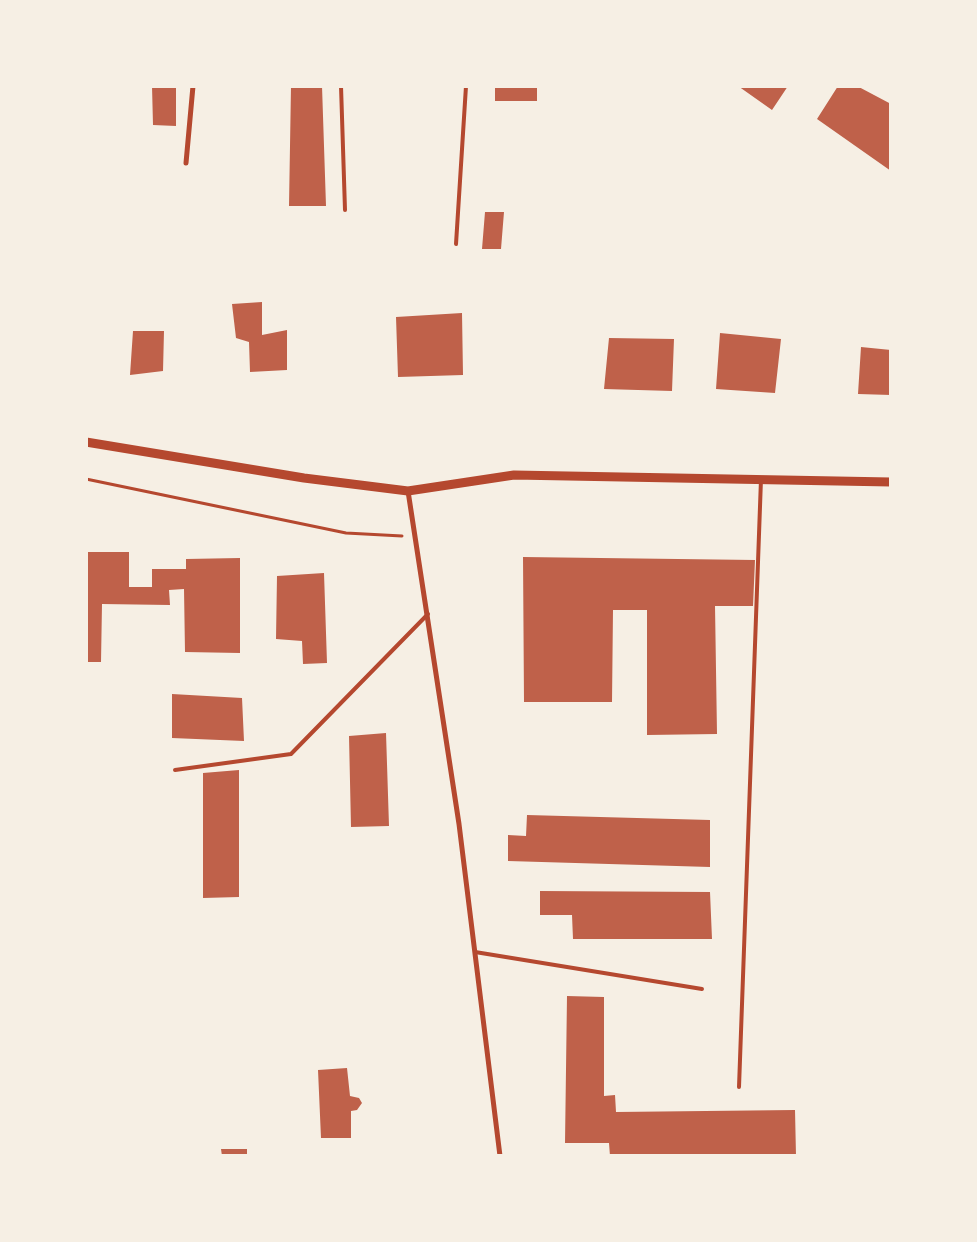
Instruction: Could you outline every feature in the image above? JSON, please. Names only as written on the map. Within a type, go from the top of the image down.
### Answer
[{"type":"street","points":[[186,163],[193,86]]},
{"type":"street","points":[[86,442],[304,478],[408,490],[514,475],[761,478],[891,482]]},
{"type":"street","points":[[408,490],[459,824],[500,1156]]},
{"type":"lane","points":[[341,86],[345,210]]},
{"type":"lane","points":[[456,244],[466,86]]},
{"type":"lane","points":[[739,1086],[761,478]]},
{"type":"lane","points":[[175,770],[291,754],[428,614]]},
{"type":"lane","points":[[475,952],[702,989]]},
{"type":"path","points":[[86,479],[346,532],[416,537]]},
{"type":"building","points":[[152,86],[176,86],[176,126],[153,125]]},
{"type":"building","points":[[291,86],[322,86],[326,206],[289,206]]},
{"type":"building","points":[[495,86],[537,86],[537,101],[495,101]]},
{"type":"building","points":[[738,86],[788,86],[772,110]]},
{"type":"building","points":[[838,86],[857,86],[891,104],[891,171],[817,119]]},
{"type":"building","points":[[485,212],[504,212],[501,249],[482,249]]},
{"type":"building","points":[[262,302],[262,335],[287,330],[287,370],[250,372],[249,342],[236,338],[232,304]]},
{"type":"building","points":[[462,313],[463,375],[398,377],[396,317]]},
{"type":"building","points":[[133,331],[164,331],[163,371],[130,375]]},
{"type":"building","points":[[720,333],[781,339],[775,393],[716,389]]},
{"type":"building","points":[[609,338],[674,339],[672,391],[604,389]]},
{"type":"building","points":[[861,347],[891,350],[891,395],[858,394]]},
{"type":"building","points":[[86,552],[129,552],[129,587],[152,587],[152,569],[186,569],[186,559],[240,558],[240,653],[185,652],[184,589],[169,590],[170,605],[102,604],[101,662],[86,662]]},
{"type":"building","points":[[523,557],[755,560],[753,606],[715,606],[717,734],[647,735],[647,610],[613,610],[612,702],[524,702]]},
{"type":"building","points":[[324,573],[327,663],[303,664],[302,641],[276,639],[277,576]]},
{"type":"building","points":[[172,694],[242,698],[244,741],[172,738]]},
{"type":"building","points":[[386,733],[389,826],[351,827],[349,736]]},
{"type":"building","points":[[239,770],[239,897],[203,898],[203,773]]},
{"type":"building","points":[[527,815],[710,820],[710,867],[508,861],[508,835],[526,836]]},
{"type":"building","points":[[540,891],[710,892],[712,939],[573,939],[572,915],[540,915]]},
{"type":"building","points":[[567,996],[604,997],[604,1096],[615,1095],[616,1112],[795,1110],[796,1156],[610,1156],[609,1143],[565,1143]]},
{"type":"building","points":[[347,1068],[350,1096],[359,1098],[362,1103],[357,1110],[351,1111],[351,1138],[321,1138],[318,1070]]},
{"type":"building","points":[[221,1149],[247,1149],[247,1156],[222,1156]]}]
